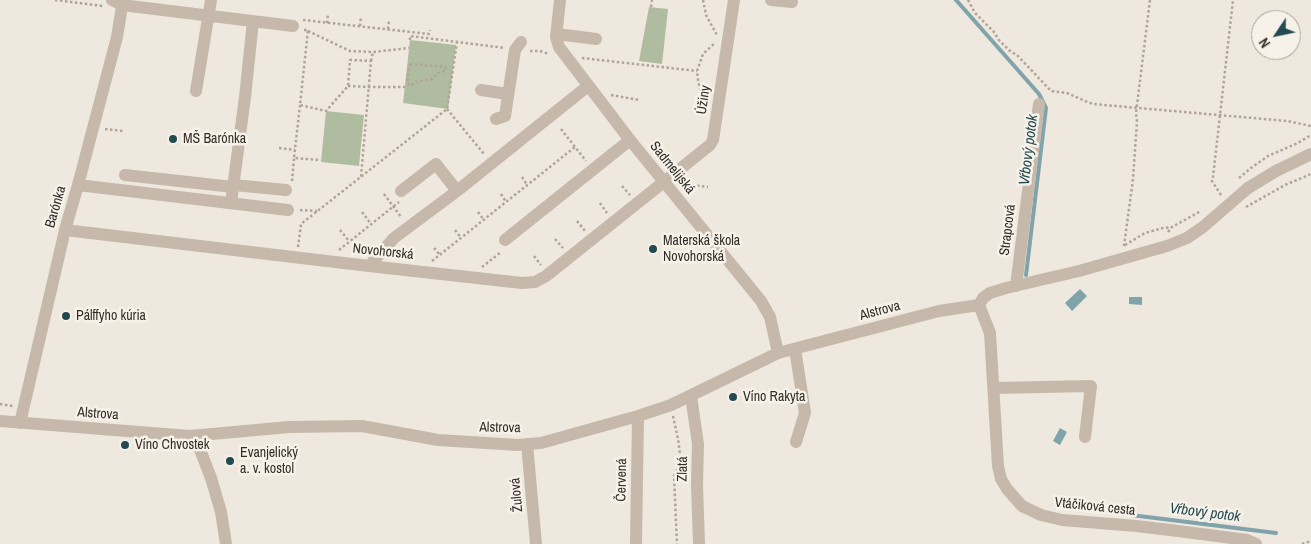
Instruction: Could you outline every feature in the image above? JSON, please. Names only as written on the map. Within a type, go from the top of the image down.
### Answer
[{"type":"street","points":[[196,91],[211,0]]},
{"type":"street","name":"Sadmelijská","points":[[560,0],[557,34],[559,47],[630,140],[761,301],[770,317],[778,353]]},
{"type":"street","name":"Úžiny","points":[[664,182],[707,148],[713,140],[734,0]]},
{"type":"street","points":[[772,0],[792,2]]},
{"type":"street","points":[[119,2],[253,21],[298,25]]},
{"type":"street","name":"Barónka","points":[[20,423],[65,230],[117,37],[119,2]]},
{"type":"street","points":[[231,204],[253,21]]},
{"type":"street","points":[[557,34],[596,39]]},
{"type":"street","points":[[496,120],[505,116],[518,46]]},
{"type":"street","points":[[369,266],[394,238],[457,191],[588,86]]},
{"type":"street","points":[[481,90],[508,94]]},
{"type":"street","name":"Strapcová","points":[[1016,286],[1039,104]]},
{"type":"street","points":[[506,244],[630,140]]},
{"type":"street","points":[[979,305],[983,298],[990,293],[1079,271],[1167,246],[1187,238],[1203,228],[1248,188],[1276,171],[1311,154]]},
{"type":"street","points":[[400,196],[440,161],[457,191]]},
{"type":"street","points":[[125,174],[286,190]]},
{"type":"street","name":"Novohorská","points":[[65,230],[522,283],[535,282],[546,276],[664,182]]},
{"type":"street","points":[[78,185],[288,210]]},
{"type":"street","name":"Alstrova","points":[[0,421],[190,436],[290,426],[362,426],[438,440],[527,444],[563,437],[671,405],[778,353],[939,311],[979,305]]},
{"type":"street","name":"Vtáčiková cesta","points":[[979,305],[990,333],[997,456],[1002,479],[1007,489],[1022,506],[1041,515],[1062,520],[1170,530],[1247,540],[1256,544]]},
{"type":"street","points":[[794,349],[805,413],[796,442]]},
{"type":"street","points":[[994,388],[1091,386],[1085,437]]},
{"type":"street","name":"Zlatá","points":[[691,396],[698,444],[699,544]]},
{"type":"street","name":"Červená","points":[[636,544],[638,416]]},
{"type":"street","points":[[190,436],[199,447],[211,478],[221,512],[226,544]]},
{"type":"street","name":"Žulová","points":[[527,444],[536,544]]},
{"type":"path","points":[[651,7],[652,0]]},
{"type":"path","points":[[703,0],[706,15],[720,38],[703,54],[697,71],[700,89],[710,104]]},
{"type":"path","points":[[968,0],[975,13],[994,32],[999,40],[1011,52],[1017,55],[1051,91],[1068,93],[1093,104],[1287,121],[1311,126]]},
{"type":"path","points":[[1116,260],[1125,245],[1133,179],[1136,113],[1150,0]]},
{"type":"path","points":[[1228,204],[1212,181],[1233,0]]},
{"type":"path","points":[[327,23],[328,14]]},
{"type":"path","points":[[360,26],[361,17]]},
{"type":"path","points":[[388,29],[390,21]]},
{"type":"path","points":[[298,25],[327,23],[429,34],[430,30]]},
{"type":"path","points":[[298,25],[350,51],[373,52],[409,48]]},
{"type":"path","points":[[308,30],[294,158],[320,160]]},
{"type":"path","points":[[411,32],[410,38],[518,46],[552,56]]},
{"type":"path","points":[[298,249],[301,224],[447,109],[456,42]]},
{"type":"path","points":[[361,177],[373,52]]},
{"type":"path","points":[[575,58],[697,71]]},
{"type":"path","points":[[300,105],[326,111],[348,86],[350,60],[371,61]]},
{"type":"path","points":[[446,69],[432,79],[418,81],[410,86],[407,82],[409,66],[411,64],[444,67],[452,70]]},
{"type":"path","points":[[348,86],[369,88],[404,87]]},
{"type":"path","points":[[604,94],[639,100]]},
{"type":"path","points":[[447,109],[487,157]]},
{"type":"path","points":[[101,128],[123,130]]},
{"type":"path","points":[[561,129],[593,170]]},
{"type":"path","points":[[437,265],[428,264],[575,147]]},
{"type":"path","points":[[279,148],[295,150]]},
{"type":"path","points":[[1242,209],[1285,185],[1311,174]]},
{"type":"path","points":[[522,177],[528,185]]},
{"type":"path","points":[[622,186],[632,198]]},
{"type":"path","points":[[384,194],[405,222]]},
{"type":"path","points":[[501,194],[506,202]]},
{"type":"path","points":[[334,253],[393,206],[400,196]]},
{"type":"path","points":[[600,203],[610,216]]},
{"type":"path","points":[[288,210],[318,211]]},
{"type":"path","points":[[362,212],[371,224]]},
{"type":"path","points":[[478,212],[484,220]]},
{"type":"path","points":[[577,221],[587,234]]},
{"type":"path","points":[[1125,245],[1145,232],[1172,227]]},
{"type":"path","points":[[340,230],[349,241]]},
{"type":"path","points":[[455,230],[461,238]]},
{"type":"path","points":[[555,239],[565,252]]},
{"type":"path","points":[[481,270],[479,270],[506,244]]},
{"type":"path","points":[[434,248],[440,255]]},
{"type":"path","points":[[534,256],[544,268]]},
{"type":"path","points":[[0,404],[18,406]]},
{"type":"path","points":[[671,405],[681,462],[674,476],[677,544]]},
{"type":"path","points":[[1302,544],[1311,541]]},
{"type":"green space","points":[[649,7],[668,9],[662,64],[639,61]]},
{"type":"green space","points":[[410,40],[456,45],[448,109],[403,103]]},
{"type":"green space","points":[[326,111],[364,115],[359,166],[321,162]]},
{"type":"water","points":[[1080,289],[1087,296],[1072,311],[1065,303]]},
{"type":"water","points":[[1129,297],[1142,297],[1142,305],[1129,304]]},
{"type":"water","points":[[1060,428],[1067,432],[1060,445],[1053,441]]},
{"type":"waterway","name":"Vŕbový potok","points":[[956,0],[1039,94],[1046,108],[1026,275]]},
{"type":"waterway","name":"Vŕbový potok","points":[[1131,515],[1276,533]]},
{"type":"place","name":"MŠ Barónka","points":[[173,139]]},
{"type":"place","name":"Materská škola Novohorská","points":[[653,249]]},
{"type":"place","name":"Pálffyho kúria","points":[[66,316]]},
{"type":"place","name":"Víno Rakyta","points":[[733,397]]},
{"type":"place","name":"Víno Chvostek","points":[[125,445]]},
{"type":"place","name":"Evanjelický a. v. kostol","points":[[230,461]]}]
